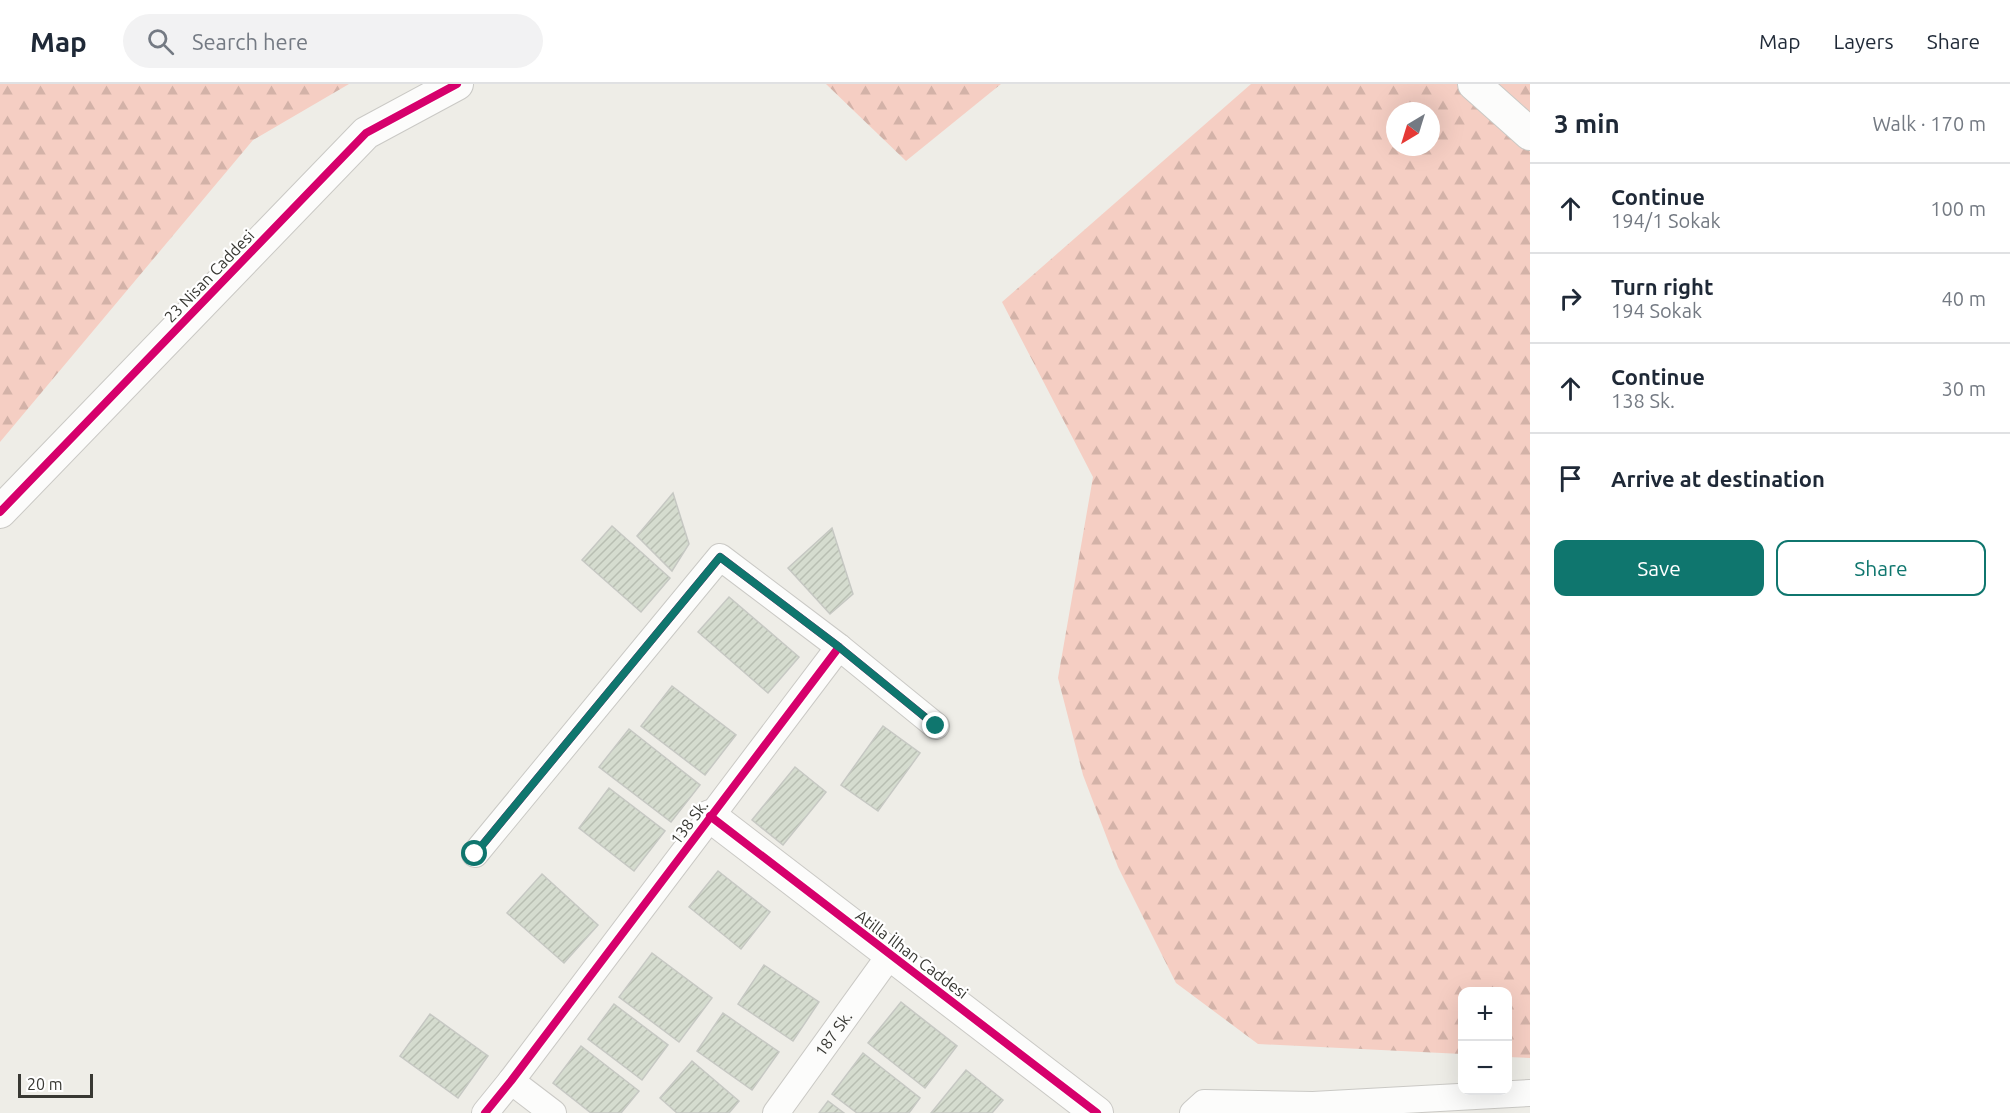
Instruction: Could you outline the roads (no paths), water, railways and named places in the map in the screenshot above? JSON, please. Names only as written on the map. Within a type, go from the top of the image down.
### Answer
[{"type":"street","name":"23 Nisan Caddesi","points":[[0,512],[366,133],[457,84]]},
{"type":"street","points":[[1474,84],[1530,134]]},
{"type":"street","points":[[475,854],[720,557],[839,647],[936,726]]},
{"type":"street","name":"138 Sk.","points":[[485,1113],[511,1082],[839,647]]},
{"type":"street","name":"Atilla İlhan Caddesi","points":[[710,816],[1097,1113]]},
{"type":"street","name":"187 Sk.","points":[[776,1113],[890,955]]},
{"type":"street","points":[[511,1082],[553,1113]]},
{"type":"street","points":[[1192,1113],[1204,1104],[1313,1105],[1530,1094]]}]
